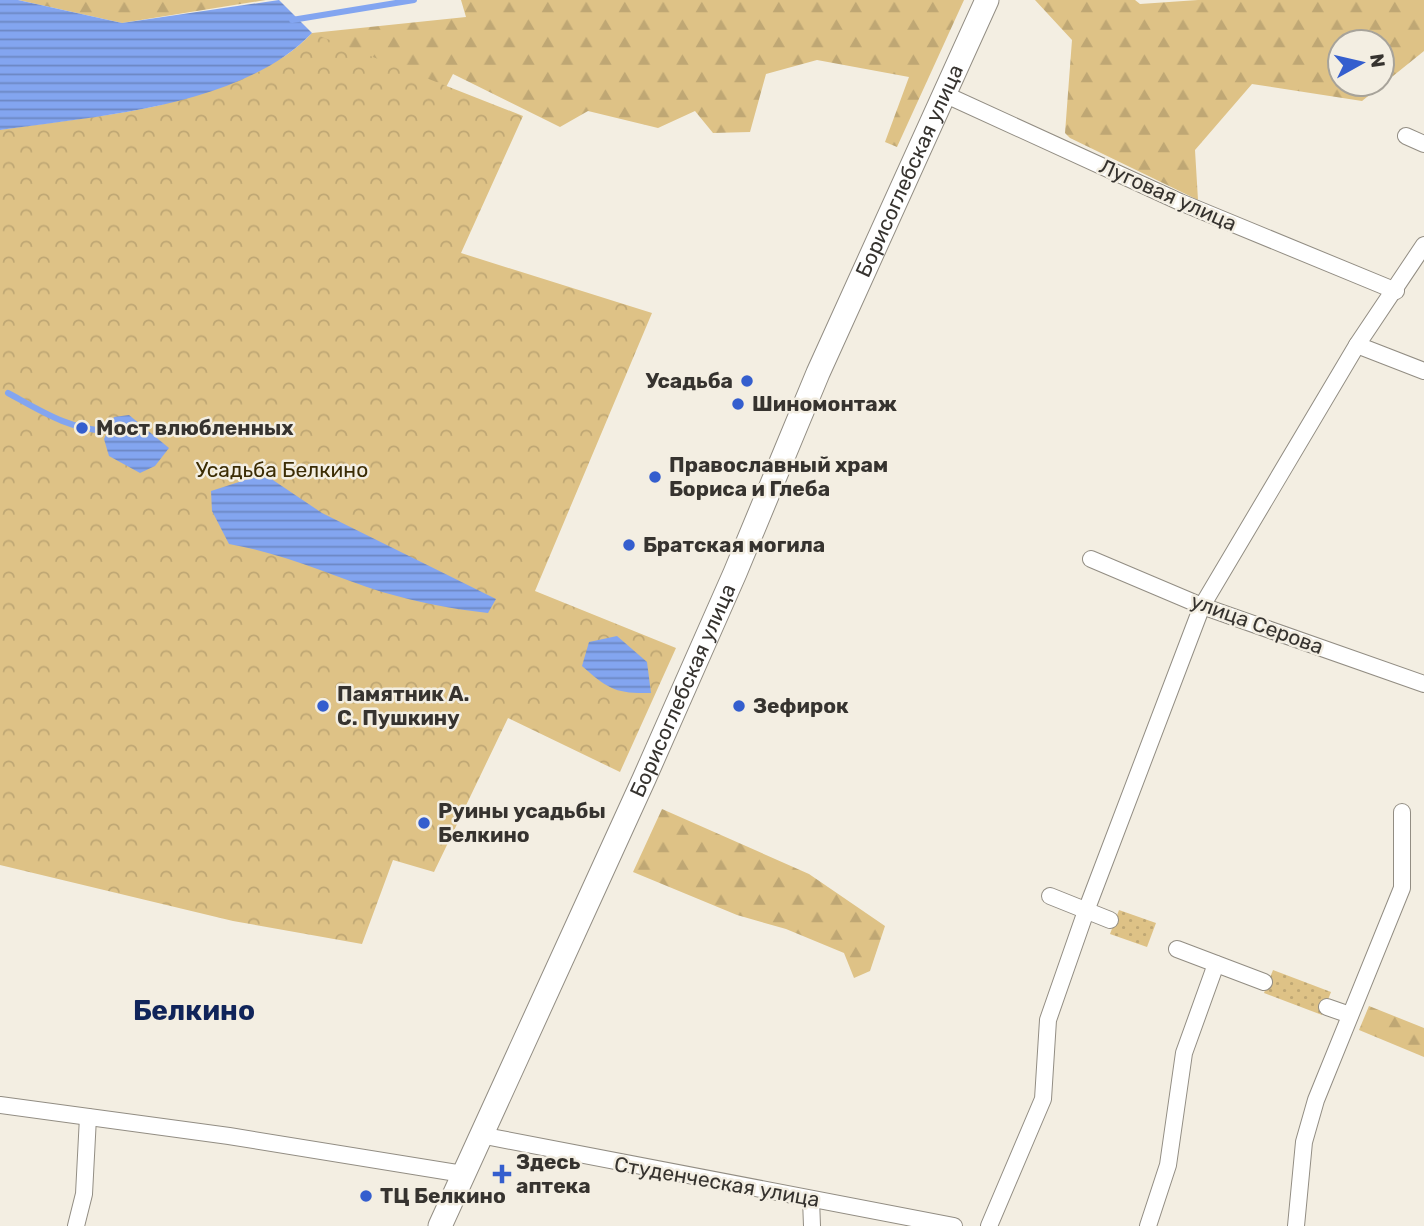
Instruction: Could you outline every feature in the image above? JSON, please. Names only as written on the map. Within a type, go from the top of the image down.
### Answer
[{"type":"street","name":"Борисоглебская улица","points":[[440,1226],[650,766],[735,573],[818,373],[987,0]]},
{"type":"street","name":"Луговая улица","points":[[944,94],[1180,202],[1396,291]]},
{"type":"street","points":[[1406,136],[1424,144]]},
{"type":"street","points":[[989,1226],[1043,1100],[1048,1020],[1086,911],[1202,606],[1357,345],[1396,291],[1424,245]]},
{"type":"street","points":[[1357,345],[1424,372]]},
{"type":"street","name":"улица Серова","points":[[1091,559],[1202,606],[1424,684]]},
{"type":"street","points":[[1296,1226],[1304,1142],[1316,1100],[1402,888],[1402,813]]},
{"type":"street","points":[[1050,896],[1110,920]]},
{"type":"street","points":[[1177,948],[1264,982]]},
{"type":"street","points":[[1147,1226],[1168,1165],[1184,1053],[1216,964]]},
{"type":"street","points":[[1327,1007],[1350,1015]]},
{"type":"street","points":[[0,1105],[229,1136],[463,1174]]},
{"type":"street","points":[[76,1226],[84,1194],[88,1117]]},
{"type":"street","name":"Студенческая улица","points":[[480,1135],[954,1226]]},
{"type":"street","points":[[811,1199],[812,1226]]},
{"type":"green space","points":[[18,0],[266,0],[122,23]]},
{"type":"green space","points":[[461,0],[964,0],[897,147],[885,142],[909,77],[817,60],[766,74],[750,132],[713,133],[695,111],[658,128],[588,111],[560,127],[453,74],[419,138],[0,130],[151,109],[292,54],[312,33],[466,17]]},
{"type":"green space","points":[[1035,0],[1135,0],[1140,4],[1198,0],[1424,0],[1424,51],[1396,74],[1396,28],[1326,28],[1326,95],[1252,84],[1195,150],[1198,200],[1070,138],[1065,133],[1072,40]]},
{"type":"green space","name":"Усадьба Белкино","points":[[312,33],[523,116],[461,253],[652,313],[535,591],[676,648],[620,772],[508,718],[434,872],[393,860],[362,944],[233,921],[0,865],[0,130],[122,113],[208,93],[247,77],[282,58]]},
{"type":"green space","points":[[1343,98],[1366,98],[1362,101]]},
{"type":"green space","points":[[662,809],[809,874],[885,926],[870,971],[854,978],[844,953],[786,929],[737,915],[633,872]]},
{"type":"green space","points":[[1119,910],[1156,923],[1147,947],[1110,934]]},
{"type":"green space","points":[[1273,970],[1331,992],[1322,1015],[1264,993]]},
{"type":"green space","points":[[1369,1006],[1424,1028],[1424,1057],[1359,1030]]},
{"type":"water","points":[[0,0],[18,0],[122,23],[279,0],[312,33],[282,58],[247,77],[208,93],[123,113],[0,130]]},
{"type":"water","points":[[129,415],[169,448],[155,466],[140,473],[109,456],[104,439],[114,417]]},
{"type":"water","points":[[264,474],[322,513],[496,599],[488,613],[395,596],[288,559],[229,544],[212,511],[211,491]]},
{"type":"water","points":[[617,636],[647,662],[651,693],[613,688],[582,666],[589,642]]},
{"type":"waterway","points":[[292,20],[414,0]]},
{"type":"waterway","points":[[8,393],[68,423],[108,431]]},
{"type":"place","name":"Усадьба","points":[[747,381]]},
{"type":"place","name":"Шиномонтаж","points":[[738,404]]},
{"type":"place","name":"Мост влюбленных","points":[[82,428]]},
{"type":"place","name":"Православный храм Бориса и Глеба","points":[[655,477]]},
{"type":"place","name":"Братская могила","points":[[629,545]]},
{"type":"place","name":"Памятник А. С. Пушкину","points":[[323,706]]},
{"type":"place","name":"Зефирок","points":[[739,706]]},
{"type":"place","name":"Руины усадьбы Белкино","points":[[424,823]]},
{"type":"place","name":"Здесь аптека","points":[[502,1174]]},
{"type":"place","name":"ТЦ Белкино","points":[[366,1196]]},
{"type":"district","name":"Белкино","points":[[194,1010]]}]
